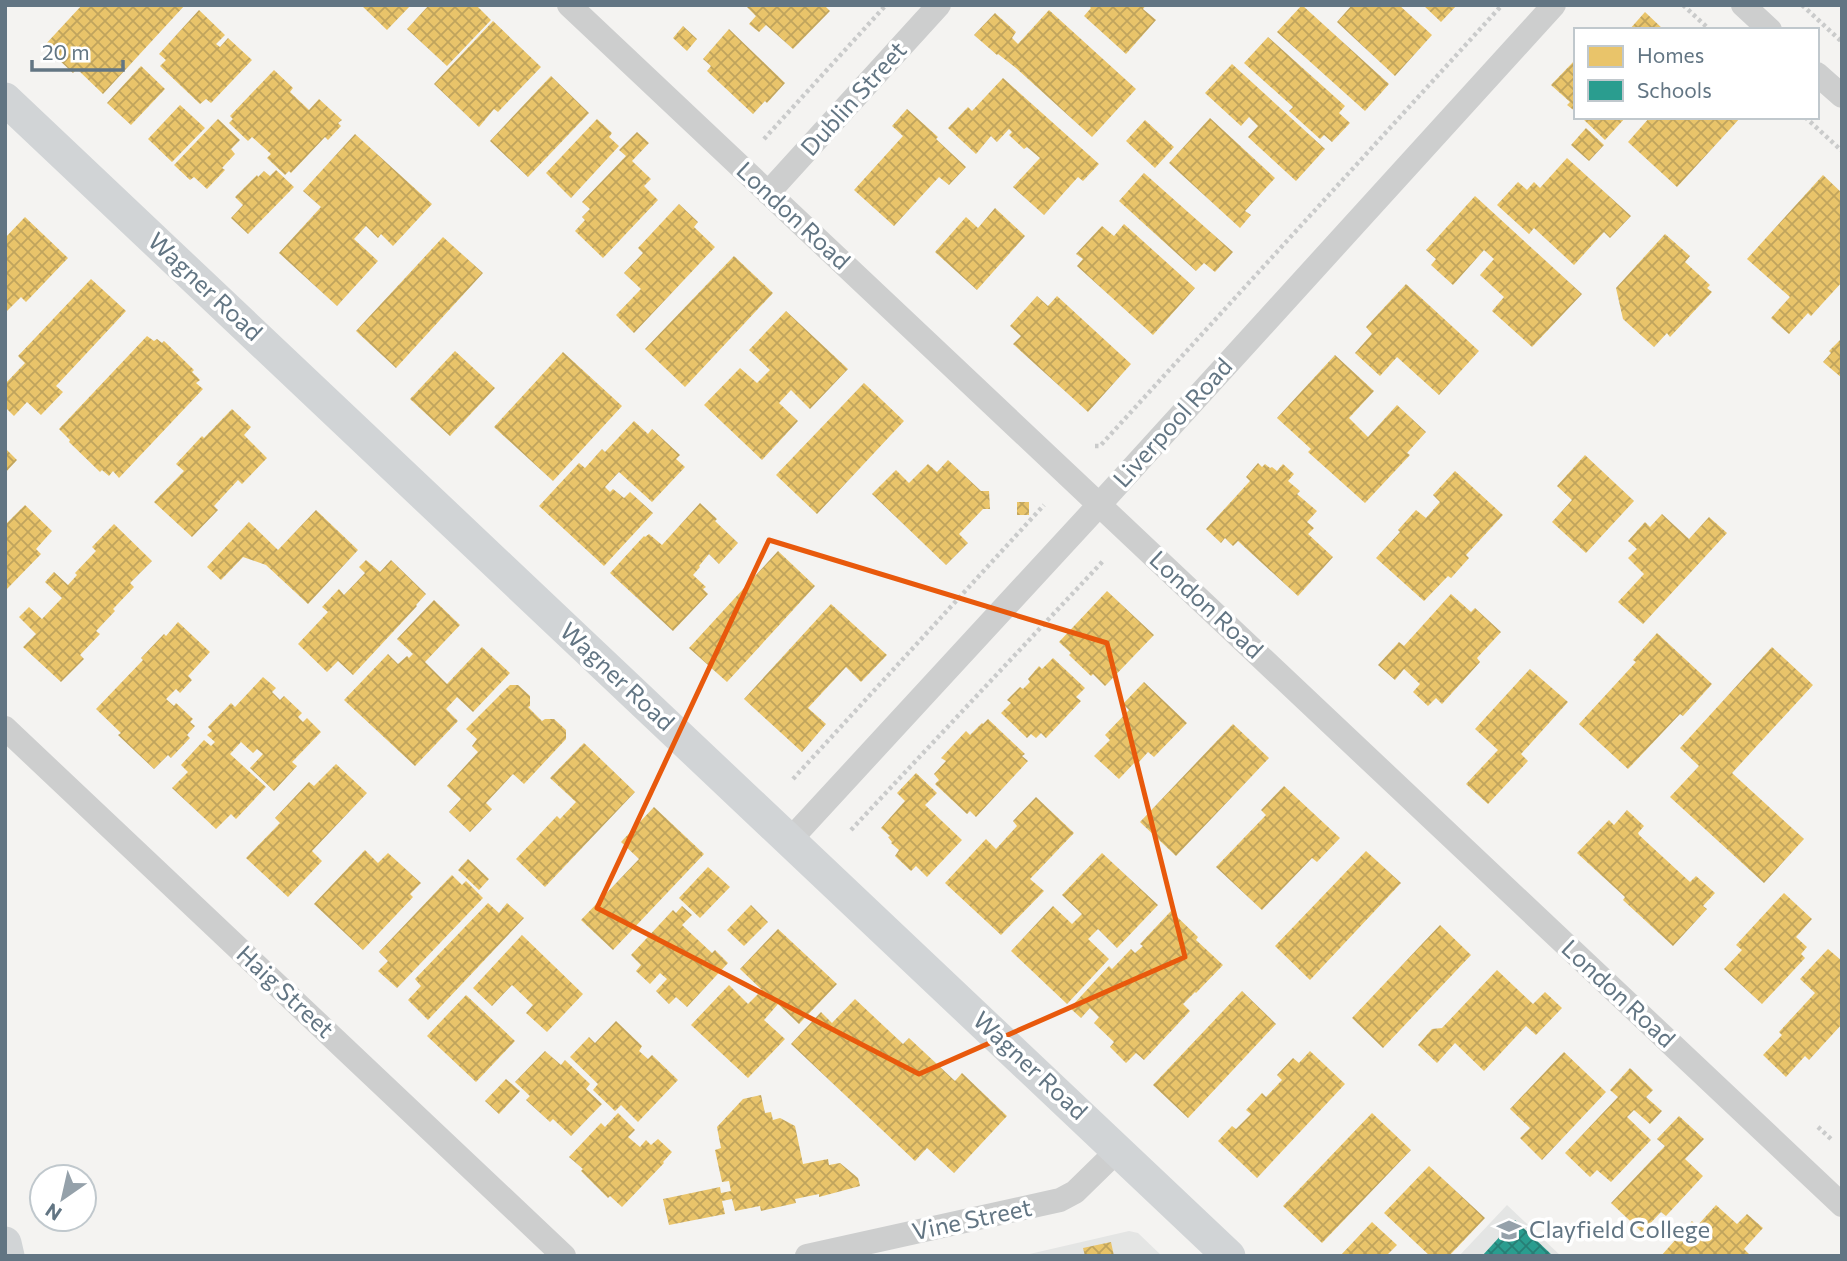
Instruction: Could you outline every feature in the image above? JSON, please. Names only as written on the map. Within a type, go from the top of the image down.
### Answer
[{"type":"street","name":"London Road","points":[[569,5],[1842,1205]]},
{"type":"street","name":"Dublin Street","points":[[768,193],[939,5]]},
{"type":"street","name":"Liverpool Road","points":[[790,840],[1099,505],[1553,5]]},
{"type":"street","points":[[1743,5],[1768,28]]},
{"type":"street","points":[[1819,76],[1842,96]]},
{"type":"street","name":"Wagner Road","points":[[5,99],[1229,1256]]},
{"type":"street","name":"Haig Street","points":[[5,728],[564,1256]]},
{"type":"street","name":"Vine Street","points":[[807,1256],[1060,1200],[1076,1192],[1118,1150]]},
{"type":"street","points":[[5,1243],[8,1256]]},
{"type":"path","points":[[764,139],[886,5]]},
{"type":"path","points":[[1095,446],[1100,446],[1502,5]]},
{"type":"path","points":[[1683,5],[1708,28]]},
{"type":"path","points":[[1802,5],[1842,41]]},
{"type":"path","points":[[1807,119],[1842,151]]},
{"type":"path","points":[[793,779],[1044,505]]},
{"type":"path","points":[[851,830],[1104,560]]},
{"type":"path","points":[[1818,1127],[1831,1139]]},
{"type":"highlighted area","points":[[769,540],[1107,643],[1185,957],[919,1074],[597,908]]},
{"type":"shaded area","name":"Clayfield College","points":[[1507,1205],[1561,1256],[1459,1256]]},
{"type":"shaded area","points":[[1129,1231],[1138,1233],[1162,1256],[1021,1256]]},
{"type":"building: Homes","points":[[82,5],[185,5],[103,94],[77,69],[73,73],[44,46]]},
{"type":"building: Homes","points":[[361,5],[411,5],[387,30]]},
{"type":"building: Homes","points":[[429,5],[476,5],[491,20],[447,66],[407,29]]},
{"type":"building: Homes","points":[[745,5],[824,5],[830,11],[793,49],[766,25],[759,32],[749,24],[756,16]]},
{"type":"building: Homes","points":[[1088,5],[1146,5],[1143,9],[1156,20],[1126,54],[1084,16],[1091,8]]},
{"type":"building: Homes","points":[[1302,5],[1389,84],[1365,111],[1277,32]]},
{"type":"building: Homes","points":[[1352,5],[1399,5],[1432,35],[1395,76],[1337,22]]},
{"type":"building: Homes","points":[[1423,5],[1457,5],[1441,22]]},
{"type":"building: Homes","points":[[199,10],[225,35],[216,44],[220,47],[228,38],[252,60],[211,103],[206,99],[200,104],[160,66],[166,60],[159,54]]},
{"type":"building: Homes","points":[[1049,10],[1136,89],[1092,137],[1016,68],[974,35],[995,13],[1016,32],[1012,38],[1018,44]]},
{"type":"building: Homes","points":[[1645,12],[1662,28],[1631,28]]},
{"type":"building: Homes","points":[[493,21],[541,67],[498,112],[494,109],[479,127],[434,84]]},
{"type":"building: Homes","points":[[683,26],[697,39],[687,51],[673,38]]},
{"type":"building: Homes","points":[[729,29],[785,83],[753,114],[707,71],[711,66],[703,59]]},
{"type":"building: Homes","points":[[1268,37],[1345,106],[1339,113],[1350,123],[1332,142],[1324,135],[1320,139],[1289,111],[1293,107],[1244,63]]},
{"type":"building: Homes","points":[[1574,61],[1574,110],[1567,105],[1570,102],[1551,85]]},
{"type":"building: Homes","points":[[1232,64],[1325,149],[1296,181],[1248,137],[1258,126],[1249,117],[1241,126],[1205,93]]},
{"type":"building: Homes","points":[[141,66],[165,89],[131,125],[107,103]]},
{"type":"building: Homes","points":[[274,70],[293,88],[290,92],[309,110],[319,99],[342,120],[338,123],[341,126],[328,140],[325,137],[291,173],[289,171],[285,175],[267,158],[271,154],[252,137],[248,141],[229,123],[233,119],[230,116]]},
{"type":"building: Homes","points":[[551,76],[589,113],[528,177],[490,141]]},
{"type":"building: Homes","points":[[1003,78],[1099,164],[1083,181],[1078,177],[1044,215],[1013,187],[1040,158],[1027,147],[1024,149],[1009,135],[1012,132],[1009,129],[997,142],[991,136],[976,154],[948,128],[968,107],[972,111]]},
{"type":"building: Homes","points":[[180,105],[205,128],[172,162],[148,139]]},
{"type":"building: Homes","points":[[907,109],[966,167],[949,185],[939,177],[894,226],[854,190],[903,136],[892,126]]},
{"type":"building: Homes","points":[[1210,118],[1275,178],[1245,211],[1251,215],[1240,228],[1169,163]]},
{"type":"building: Homes","points":[[218,119],[240,140],[231,149],[235,154],[222,168],[225,170],[207,189],[194,177],[190,180],[174,165]]},
{"type":"building: Homes","points":[[597,119],[612,133],[609,137],[619,146],[571,198],[546,173]]},
{"type":"building: Homes","points":[[1583,119],[1624,119],[1605,140]]},
{"type":"building: Homes","points":[[1648,119],[1739,119],[1677,187],[1628,142]]},
{"type":"building: Homes","points":[[1145,120],[1174,147],[1155,168],[1126,141]]},
{"type":"building: Homes","points":[[1586,128],[1604,145],[1589,161],[1571,145]]},
{"type":"building: Homes","points":[[637,132],[649,143],[632,161],[651,179],[644,186],[658,200],[603,258],[575,231],[585,220],[582,217],[590,209],[582,202],[626,156],[619,150]]},
{"type":"building: Homes","points":[[355,134],[432,204],[393,246],[381,234],[378,238],[366,226],[354,239],[378,261],[337,306],[279,253],[321,207],[303,191]]},
{"type":"building: Homes","points":[[1567,158],[1631,216],[1610,238],[1604,232],[1574,265],[1534,228],[1529,234],[1497,205],[1518,182],[1527,190],[1534,182],[1540,188]]},
{"type":"building: Homes","points":[[276,170],[294,187],[248,234],[231,218],[243,205],[235,197],[257,175],[258,177],[264,171],[270,176]]},
{"type":"building: Homes","points":[[1144,173],[1233,252],[1215,272],[1204,263],[1196,271],[1119,201]]},
{"type":"building: Homes","points":[[1823,175],[1842,193],[1842,282],[1811,316],[1808,313],[1789,334],[1771,318],[1790,297],[1747,259]]},
{"type":"building: Homes","points":[[1475,196],[1582,294],[1532,347],[1492,311],[1504,297],[1480,275],[1494,259],[1484,250],[1453,285],[1431,265],[1436,259],[1426,250]]},
{"type":"building: Homes","points":[[679,204],[698,222],[694,227],[715,247],[634,333],[616,315],[641,289],[624,273],[643,253],[638,248]]},
{"type":"building: Homes","points":[[995,208],[1025,236],[977,290],[935,252],[966,217],[978,228]]},
{"type":"building: Homes","points":[[25,217],[68,258],[26,302],[21,297],[5,313],[5,238]]},
{"type":"building: Homes","points":[[1124,224],[1195,288],[1153,335],[1077,266],[1083,259],[1076,254],[1102,226],[1114,236]]},
{"type":"building: Homes","points":[[1665,234],[1690,256],[1685,262],[1710,285],[1707,288],[1712,292],[1670,337],[1667,333],[1654,347],[1623,319],[1616,288]]},
{"type":"building: Homes","points":[[443,237],[483,273],[396,368],[356,331]]},
{"type":"building: Homes","points":[[734,256],[773,293],[685,387],[645,349]]},
{"type":"building: Homes","points":[[91,279],[126,311],[56,386],[63,392],[41,415],[27,402],[14,416],[5,407],[5,384],[25,363],[18,356]]},
{"type":"building: Homes","points":[[1406,284],[1479,351],[1439,395],[1397,357],[1380,376],[1355,353],[1372,334],[1366,327]]},
{"type":"building: Homes","points":[[1037,296],[1048,306],[1057,296],[1131,364],[1088,412],[1013,344],[1021,336],[1010,326]]},
{"type":"building: Homes","points":[[786,311],[848,369],[810,409],[791,390],[779,403],[798,421],[762,460],[704,405],[740,368],[757,383],[770,370],[749,350]]},
{"type":"building: Homes","points":[[147,336],[154,341],[164,341],[194,370],[192,372],[200,380],[196,383],[203,389],[119,478],[113,471],[109,476],[102,470],[100,472],[59,429]]},
{"type":"building: Homes","points":[[1842,338],[1842,378],[1823,362],[1831,353],[1829,351]]},
{"type":"building: Homes","points":[[455,351],[495,388],[450,436],[410,399]]},
{"type":"building: Homes","points":[[563,352],[622,406],[553,481],[494,427]]},
{"type":"building: Homes","points":[[1335,355],[1374,391],[1349,418],[1368,437],[1397,405],[1426,432],[1407,453],[1410,455],[1365,503],[1308,452],[1311,449],[1277,418]]},
{"type":"building: Homes","points":[[864,383],[904,421],[817,514],[776,475]]},
{"type":"building: Homes","points":[[232,409],[251,427],[244,435],[267,458],[242,484],[238,480],[214,506],[218,510],[192,537],[154,502],[184,471],[176,464]]},
{"type":"building: Homes","points":[[634,421],[648,434],[652,429],[680,455],[676,459],[685,467],[652,502],[619,472],[605,487],[610,492],[613,489],[624,498],[630,492],[653,513],[604,566],[539,506],[579,463],[585,468],[602,449],[605,452]]},
{"type":"building: Homes","points":[[5,448],[17,460],[5,473]]},
{"type":"building: Homes","points":[[1585,455],[1634,501],[1586,553],[1552,522],[1572,500],[1557,486]]},
{"type":"building: Homes","points":[[948,460],[981,491],[989,491],[990,509],[983,509],[959,534],[968,543],[946,565],[872,494],[896,470],[909,483],[928,464],[937,472]]},
{"type":"building: Homes","points":[[1258,463],[1262,467],[1265,464],[1277,471],[1283,464],[1294,474],[1288,481],[1300,491],[1297,494],[1317,511],[1307,522],[1314,528],[1308,534],[1333,557],[1298,596],[1238,541],[1233,546],[1225,538],[1221,543],[1206,529],[1250,481],[1246,477]]},
{"type":"building: Homes","points":[[1455,471],[1503,515],[1466,555],[1469,558],[1451,578],[1448,576],[1424,601],[1376,558],[1416,510],[1426,518],[1440,502],[1433,495]]},
{"type":"building: Homes","points":[[1017,502],[1029,502],[1029,515],[1017,515]]},
{"type":"building: Homes","points":[[700,503],[738,543],[719,564],[709,554],[699,566],[693,575],[706,587],[703,589],[708,594],[673,631],[610,573],[644,536],[649,534],[662,545]]},
{"type":"building: Homes","points":[[25,505],[52,531],[36,549],[41,554],[5,591],[5,525]]},
{"type":"building: Homes","points":[[316,510],[358,550],[308,604],[266,565],[243,557],[221,580],[207,567],[249,522],[278,550]]},
{"type":"building: Homes","points":[[1662,514],[1689,539],[1709,517],[1727,533],[1643,624],[1618,602],[1644,574],[1628,558],[1637,549],[1628,541],[1645,522],[1650,527]]},
{"type":"building: Homes","points":[[114,524],[152,561],[130,583],[134,587],[96,631],[100,634],[80,655],[84,659],[61,682],[23,647],[36,634],[19,617],[29,607],[42,619],[62,598],[45,582],[54,572],[68,585],[77,575],[75,573],[96,551],[92,547]]},
{"type":"building: Homes","points":[[778,551],[815,586],[727,682],[689,648]]},
{"type":"building: Homes","points":[[366,560],[380,572],[391,560],[426,594],[353,675],[338,661],[327,672],[298,644],[328,612],[322,607],[339,589],[344,595],[365,573],[359,567]]},
{"type":"building: Homes","points":[[1107,591],[1154,635],[1105,686],[1069,655],[1071,653],[1059,642]]},
{"type":"building: Homes","points":[[1451,594],[1471,612],[1475,608],[1501,632],[1477,658],[1480,662],[1442,704],[1436,698],[1428,706],[1413,692],[1420,684],[1404,669],[1395,680],[1378,665],[1399,642],[1404,646]]},
{"type":"building: Homes","points":[[434,600],[460,625],[425,662],[447,684],[482,647],[510,673],[473,712],[457,697],[446,709],[458,721],[415,766],[344,700],[388,654],[398,664],[413,654],[397,639]]},
{"type":"building: Homes","points":[[831,604],[887,655],[861,682],[846,667],[808,708],[826,724],[802,752],[744,699]]},
{"type":"building: Homes","points":[[178,622],[210,652],[188,676],[192,680],[180,693],[176,689],[166,699],[174,706],[176,703],[193,719],[190,722],[195,726],[187,735],[190,738],[171,758],[168,755],[154,769],[118,735],[121,733],[96,709],[143,660],[141,658]]},
{"type":"building: Homes","points":[[1657,633],[1712,684],[1628,769],[1579,724],[1636,662],[1633,660]]},
{"type":"building: Homes","points":[[1772,647],[1813,685],[1732,773],[1804,839],[1764,883],[1670,797],[1699,766],[1680,748]]},
{"type":"building: Homes","points":[[1053,658],[1085,688],[1076,697],[1081,701],[1046,738],[1041,733],[1036,738],[1031,734],[1027,738],[1001,713],[1011,703],[1007,700],[1020,687],[1023,689],[1030,682],[1028,679],[1039,666],[1042,669]]},
{"type":"building: Homes","points":[[1530,669],[1568,702],[1521,754],[1528,761],[1488,804],[1466,784],[1498,750],[1475,729]]},
{"type":"building: Homes","points":[[263,677],[276,688],[272,692],[280,700],[284,696],[302,713],[298,717],[303,722],[307,718],[321,732],[292,762],[297,766],[274,791],[250,768],[263,754],[257,749],[253,753],[241,742],[230,754],[266,787],[236,819],[231,814],[216,829],[172,788],[188,772],[181,765],[204,740],[211,746],[215,742],[207,735],[212,731],[208,727],[231,703],[235,707]]},
{"type":"building: Homes","points":[[1144,682],[1187,723],[1154,757],[1148,752],[1119,779],[1094,756],[1110,740],[1105,735],[1129,710],[1123,704]]},
{"type":"building: Homes","points":[[510,685],[518,685],[530,696],[528,707],[542,721],[554,719],[566,730],[566,739],[524,784],[513,774],[486,803],[492,809],[470,832],[449,812],[461,799],[447,786],[478,752],[472,746],[477,739],[466,729]]},
{"type":"building: Homes","points":[[988,719],[1025,754],[1022,756],[1028,761],[976,817],[970,811],[967,814],[935,784],[939,780],[934,774],[946,761],[941,758],[966,731],[970,735]]},
{"type":"building: Homes","points":[[1233,724],[1269,758],[1176,856],[1140,822]]},
{"type":"building: Homes","points":[[584,743],[635,792],[545,887],[516,859],[557,816],[560,819],[576,802],[550,778]]},
{"type":"building: Homes","points":[[336,764],[367,793],[312,851],[322,861],[288,897],[246,858],[280,823],[275,818],[309,782],[314,786]]},
{"type":"building: Homes","points":[[916,773],[937,793],[925,805],[962,840],[927,877],[916,866],[911,871],[895,856],[899,850],[881,828],[905,801],[897,793]]},
{"type":"building: Homes","points":[[1284,786],[1340,838],[1317,862],[1312,858],[1262,910],[1216,867],[1266,815],[1261,810]]},
{"type":"building: Homes","points":[[1036,797],[1074,833],[1030,879],[1044,891],[1001,935],[945,883],[986,839],[996,849],[1017,826],[1013,821]]},
{"type":"building: Homes","points":[[654,807],[704,854],[613,950],[581,920],[639,859],[621,842]]},
{"type":"building: Homes","points":[[1627,810],[1644,826],[1639,835],[1690,882],[1696,876],[1715,893],[1703,906],[1707,909],[1673,946],[1577,853],[1609,820],[1614,825]]},
{"type":"building: Homes","points":[[365,850],[378,863],[388,853],[421,883],[410,894],[413,897],[363,950],[314,904]]},
{"type":"building: Homes","points":[[1366,851],[1401,883],[1310,980],[1275,946]]},
{"type":"building: Homes","points":[[1102,853],[1158,905],[1117,948],[1098,929],[1088,939],[1109,959],[1067,1004],[1011,951],[1053,906],[1072,924],[1082,914],[1062,895]]},
{"type":"building: Homes","points":[[468,859],[489,879],[479,890],[458,870]]},
{"type":"building: Homes","points":[[708,867],[730,887],[700,918],[679,898]]},
{"type":"building: Homes","points":[[452,875],[462,885],[466,881],[483,898],[397,988],[378,971],[388,961],[379,952]]},
{"type":"building: Homes","points":[[1784,893],[1812,919],[1796,937],[1807,947],[1801,954],[1805,958],[1762,1004],[1724,969],[1742,950],[1736,945]]},
{"type":"building: Homes","points":[[488,903],[499,913],[507,903],[524,918],[428,1020],[408,1000],[421,986],[415,979]]},
{"type":"building: Homes","points":[[751,905],[768,922],[744,946],[727,930]]},
{"type":"building: Homes","points":[[682,906],[692,915],[682,925],[712,953],[715,950],[728,963],[687,1007],[676,997],[669,1004],[656,991],[667,979],[660,973],[650,984],[636,971],[641,965],[631,955],[673,910],[676,913]]},
{"type":"building: Homes","points":[[1171,911],[1198,937],[1196,940],[1223,965],[1183,1004],[1190,1011],[1144,1060],[1136,1053],[1126,1063],[1110,1047],[1114,1042],[1094,1023],[1099,1017],[1090,1008],[1081,1018],[1070,1008],[1109,966],[1112,969],[1131,949],[1135,953],[1143,946],[1140,944]]},
{"type":"building: Homes","points":[[1440,925],[1471,955],[1383,1048],[1352,1018]]},
{"type":"building: Homes","points":[[778,929],[837,984],[799,1024],[778,1004],[764,1020],[785,1039],[748,1078],[691,1025],[729,985],[748,1004],[762,990],[740,969]]},
{"type":"building: Homes","points":[[522,935],[583,994],[547,1032],[526,1013],[533,1005],[512,985],[492,1006],[473,988]]},
{"type":"building: Homes","points":[[1828,949],[1842,961],[1842,1024],[1809,1060],[1805,1056],[1786,1077],[1763,1055],[1782,1035],[1779,1032],[1815,993],[1800,979]]},
{"type":"building: Homes","points":[[1497,970],[1533,1004],[1545,992],[1562,1008],[1536,1035],[1526,1026],[1484,1071],[1455,1043],[1437,1063],[1418,1045],[1432,1029],[1442,1028]]},
{"type":"building: Homes","points":[[1242,991],[1276,1024],[1188,1118],[1153,1085]]},
{"type":"building: Homes","points":[[466,995],[515,1041],[476,1082],[427,1036]]},
{"type":"building: Homes","points":[[855,999],[903,1044],[909,1038],[955,1081],[962,1073],[1007,1116],[954,1173],[927,1148],[915,1161],[791,1044],[821,1012],[832,1023]]},
{"type":"building: Homes","points":[[616,1021],[642,1046],[639,1051],[648,1059],[652,1055],[678,1080],[638,1122],[621,1105],[615,1111],[593,1090],[598,1084],[570,1057],[589,1037],[595,1043]]},
{"type":"building: Homes","points":[[545,1051],[561,1065],[565,1060],[590,1084],[586,1089],[602,1104],[571,1136],[553,1119],[550,1122],[526,1100],[530,1096],[515,1082]]},
{"type":"building: Homes","points":[[1310,1051],[1345,1084],[1257,1178],[1218,1141],[1232,1126],[1236,1129],[1251,1114],[1246,1110],[1262,1093],[1266,1097],[1282,1080],[1277,1075],[1293,1058],[1299,1063]]},
{"type":"building: Homes","points":[[1564,1052],[1606,1092],[1542,1160],[1520,1138],[1530,1128],[1510,1109]]},
{"type":"building: Homes","points":[[1630,1068],[1653,1090],[1646,1097],[1662,1111],[1650,1124],[1634,1110],[1627,1117],[1651,1140],[1611,1182],[1597,1170],[1590,1177],[1565,1153],[1618,1097],[1610,1090]]},
{"type":"building: Homes","points":[[506,1079],[520,1091],[499,1114],[485,1101]]},
{"type":"building: Homes","points":[[761,1095],[765,1113],[771,1112],[773,1120],[780,1118],[795,1126],[803,1164],[828,1159],[829,1165],[840,1163],[858,1178],[860,1186],[819,1197],[819,1194],[795,1199],[796,1203],[761,1211],[760,1206],[735,1211],[732,1199],[722,1201],[725,1214],[669,1225],[663,1199],[720,1187],[721,1193],[731,1191],[729,1181],[722,1182],[715,1150],[721,1148],[717,1127],[743,1099]]},
{"type":"building: Homes","points":[[618,1113],[635,1130],[628,1137],[640,1147],[646,1140],[651,1145],[658,1139],[672,1152],[622,1207],[610,1196],[608,1198],[569,1157],[601,1123],[605,1127]]},
{"type":"building: Homes","points":[[1372,1113],[1411,1150],[1322,1243],[1283,1206]]},
{"type":"building: Homes","points":[[1679,1116],[1704,1139],[1685,1159],[1703,1176],[1666,1216],[1661,1212],[1642,1232],[1611,1203],[1665,1146],[1657,1139]]},
{"type":"building: Homes","points":[[1429,1166],[1485,1218],[1449,1256],[1430,1256],[1384,1213]]},
{"type":"building: Homes","points":[[1716,1205],[1737,1224],[1747,1214],[1763,1228],[1744,1249],[1751,1256],[1661,1256],[1692,1221],[1697,1226]]},
{"type":"building: Homes","points":[[1372,1222],[1397,1245],[1386,1256],[1340,1256]]},
{"type":"building: Homes","points":[[1111,1242],[1114,1256],[1085,1256],[1083,1248]]},
{"type":"building: Schools","points":[[1515,1220],[1553,1256],[1482,1256]]},
{"type":"place","name":"Clayfield College","points":[[1509,1230]]}]
